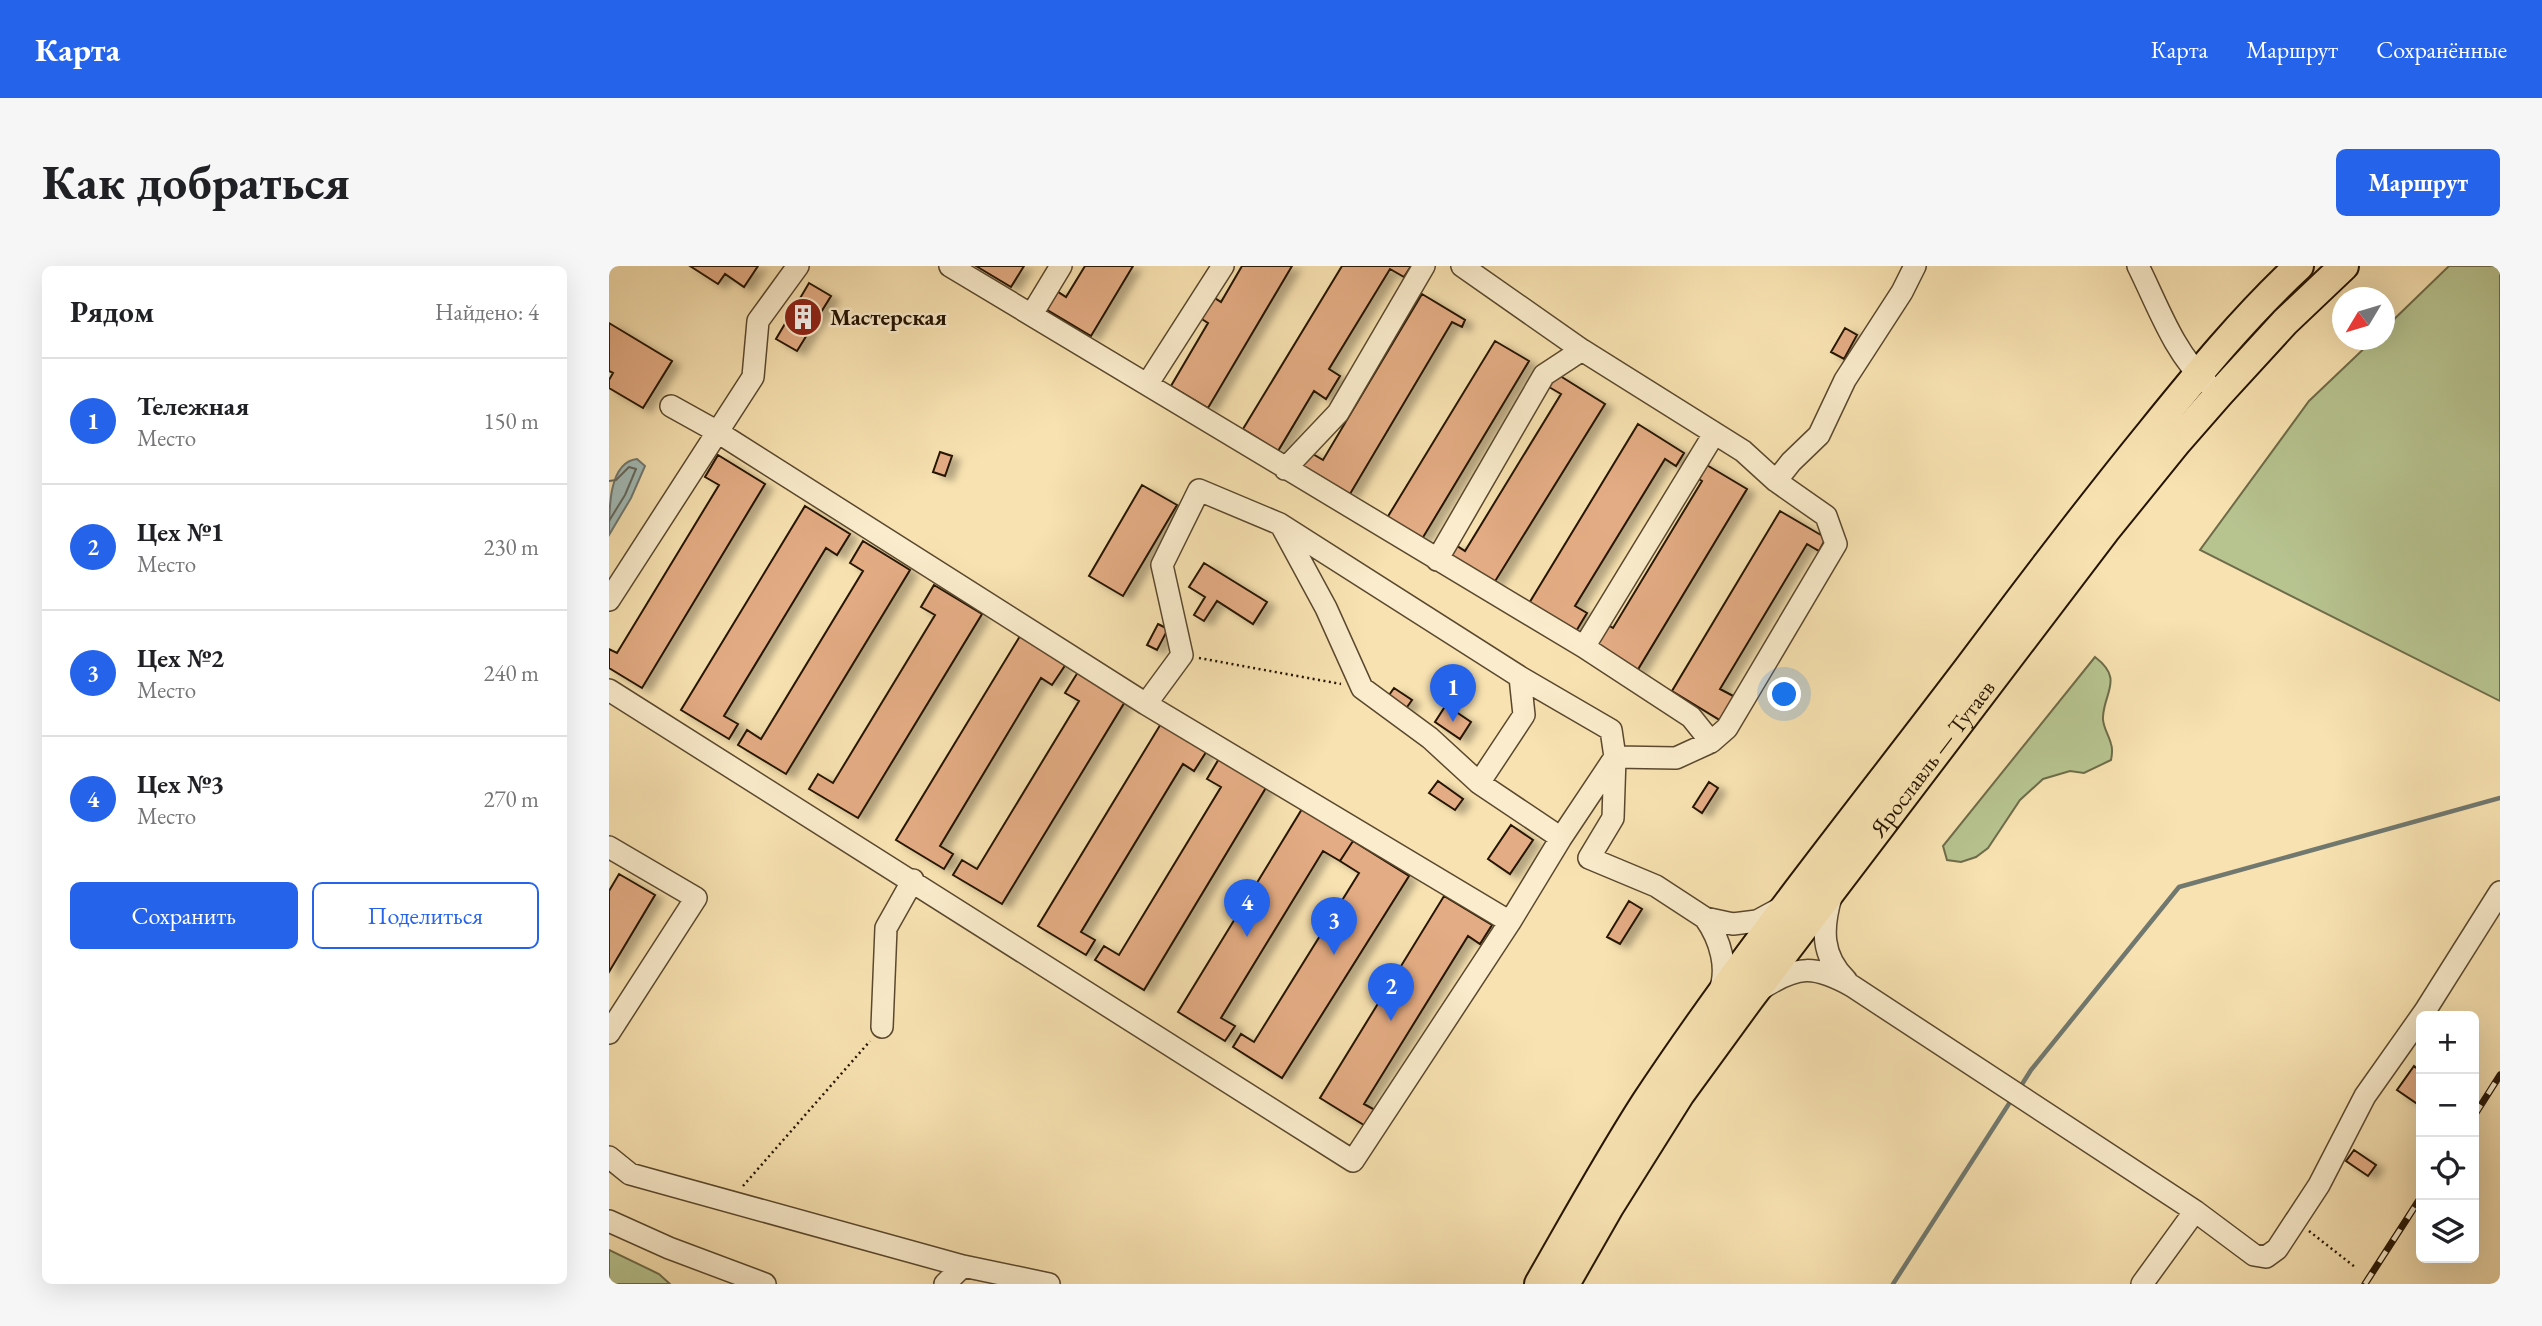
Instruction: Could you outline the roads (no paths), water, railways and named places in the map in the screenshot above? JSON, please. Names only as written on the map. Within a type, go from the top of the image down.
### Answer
[{"type":"main road","name":"Ярославль — Тутаев","points":[[1539,1284],[1646,1104],[1710,1009],[1786,905],[2094,503],[2197,374],[2270,293],[2299,266]]},
{"type":"main road","name":"Ярославль — Тутаев","points":[[1565,1284],[1609,1207],[1681,1094],[1750,998],[2105,531],[2219,394],[2285,322],[2344,266]]},
{"type":"street","points":[[609,600],[753,377],[758,321],[798,266]]},
{"type":"street","points":[[950,266],[1584,647],[1691,717],[1710,742]]},
{"type":"street","points":[[1032,314],[1061,266]]},
{"type":"street","points":[[1148,383],[1223,266]]},
{"type":"street","points":[[1285,469],[1338,412],[1424,266]]},
{"type":"street","points":[[1462,266],[1582,350],[1742,451],[1776,481],[1826,516],[1836,544],[1727,728],[1710,742],[1676,758],[1615,757]]},
{"type":"street","points":[[1776,481],[1819,435],[1845,380],[1902,292],[1915,266]]},
{"type":"street","points":[[2138,266],[2172,337],[2197,374],[2219,394]]},
{"type":"street","points":[[1437,560],[1544,375],[1582,350]]},
{"type":"street","points":[[671,406],[716,431],[1146,704],[1510,922]]},
{"type":"street","points":[[1584,647],[1714,434]]},
{"type":"street","points":[[1146,704],[1182,655],[1162,565],[1199,490],[1280,524],[1520,677],[1611,730],[1615,757],[1613,818],[1588,858],[1656,886],[1705,918],[1733,924],[1757,921],[1786,905]]},
{"type":"street","points":[[1280,524],[1326,608],[1362,688],[1430,738],[1479,783],[1561,838]]},
{"type":"street","points":[[1479,783],[1524,715],[1520,677]]},
{"type":"street","points":[[609,690],[1353,1161],[1615,757]]},
{"type":"street","points":[[609,847],[696,898],[609,1033]]},
{"type":"street","points":[[882,1027],[886,928],[913,880]]},
{"type":"street","points":[[1832,891],[1824,919],[1824,937],[1829,957],[1839,973],[1852,986]]},
{"type":"street","points":[[1750,998],[1779,978],[1795,971],[1813,969],[1829,973],[2195,1211],[2254,1255],[2266,1257],[2277,1249],[2319,1185],[2365,1096],[2424,1011],[2500,892]]},
{"type":"street","points":[[1705,918],[1717,935],[1723,963],[1722,986],[1710,1009]]},
{"type":"street","points":[[609,1157],[630,1174],[963,1266],[1049,1284]]},
{"type":"street","points":[[2142,1284],[2195,1211]]},
{"type":"street","points":[[609,1221],[669,1248],[765,1284]]},
{"type":"street","points":[[945,1284],[963,1266]]},
{"type":"water","points":[[637,459],[645,466],[631,498],[609,535],[610,500],[616,477],[628,462]]},
{"type":"waterway","points":[[2019,1089],[2031,1070],[2179,887],[2500,798]]},
{"type":"waterway","points":[[1893,1284],[2012,1099]]},
{"type":"railway","points":[[2479,1108],[2500,1075]]},
{"type":"railway","points":[[2365,1284],[2419,1200]]},
{"type":"place","name":"Мастерская","points":[[803,317]]},
{"type":"place","name":"Тележная","points":[[1453,722]]},
{"type":"place","name":"Цех №3","points":[[1247,937]]},
{"type":"place","name":"Цех №2","points":[[1334,955]]},
{"type":"place","name":"Цех №1","points":[[1391,1021]]}]
